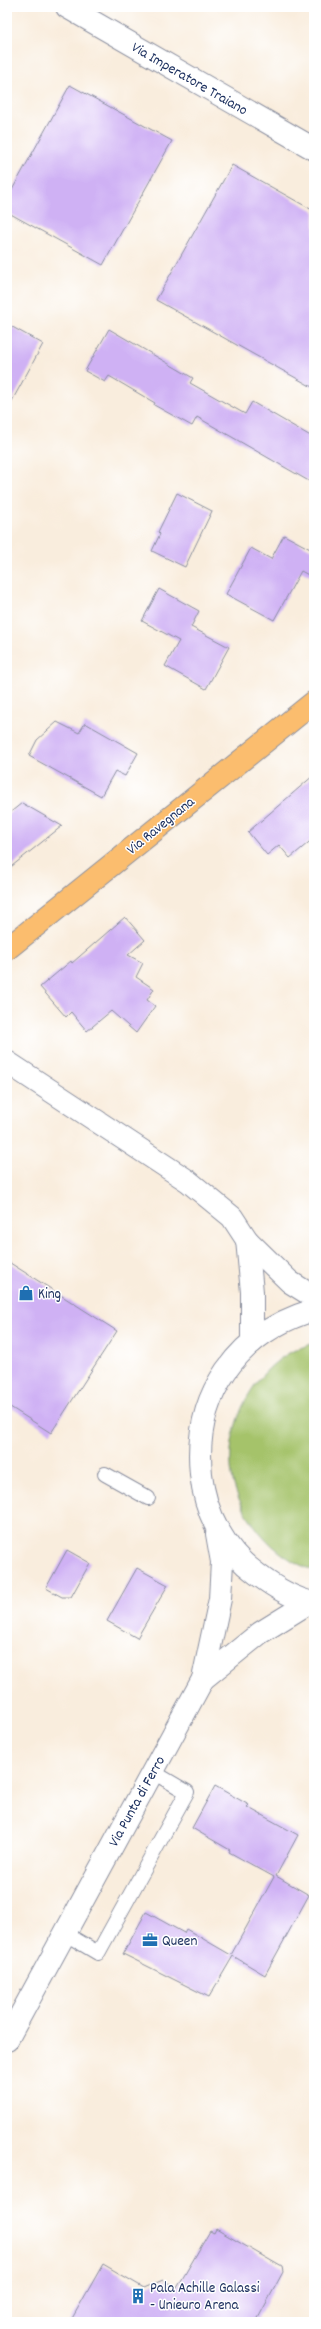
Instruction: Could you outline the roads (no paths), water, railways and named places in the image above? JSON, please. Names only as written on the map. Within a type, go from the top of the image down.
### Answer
[{"type":"main road","name":"Via Ravegnana","points":[[7,949],[314,702]]},
{"type":"street","name":"Via Imperatore Traiano","points":[[67,7],[314,149]]},
{"type":"street","points":[[7,1062],[188,1180],[232,1217],[247,1240],[290,1282],[314,1297]]},
{"type":"street","points":[[247,1240],[252,1292],[252,1342]]},
{"type":"street","name":"Via Punta di Ferro","points":[[312,1602],[276,1588],[246,1566],[229,1547],[214,1523],[202,1488],[199,1452],[202,1425],[209,1401],[232,1362],[252,1342],[271,1327],[297,1315],[314,1310]]},
{"type":"street","points":[[203,1679],[220,1600],[222,1562],[214,1523]]},
{"type":"street","name":"Via Punta di Ferro","points":[[7,2040],[203,1679],[260,1633],[312,1602]]},
{"type":"lane","points":[[104,1474],[148,1498]]},
{"type":"lane","points":[[64,1933],[98,1953],[184,1799],[187,1792],[152,1772]]},
{"type":"place","name":"King","points":[[26,1293]]},
{"type":"place","name":"Queen","points":[[150,1940]]},
{"type":"place","name":"Pala Achille Galassi - Unieuro Arena","points":[[138,2296]]}]
